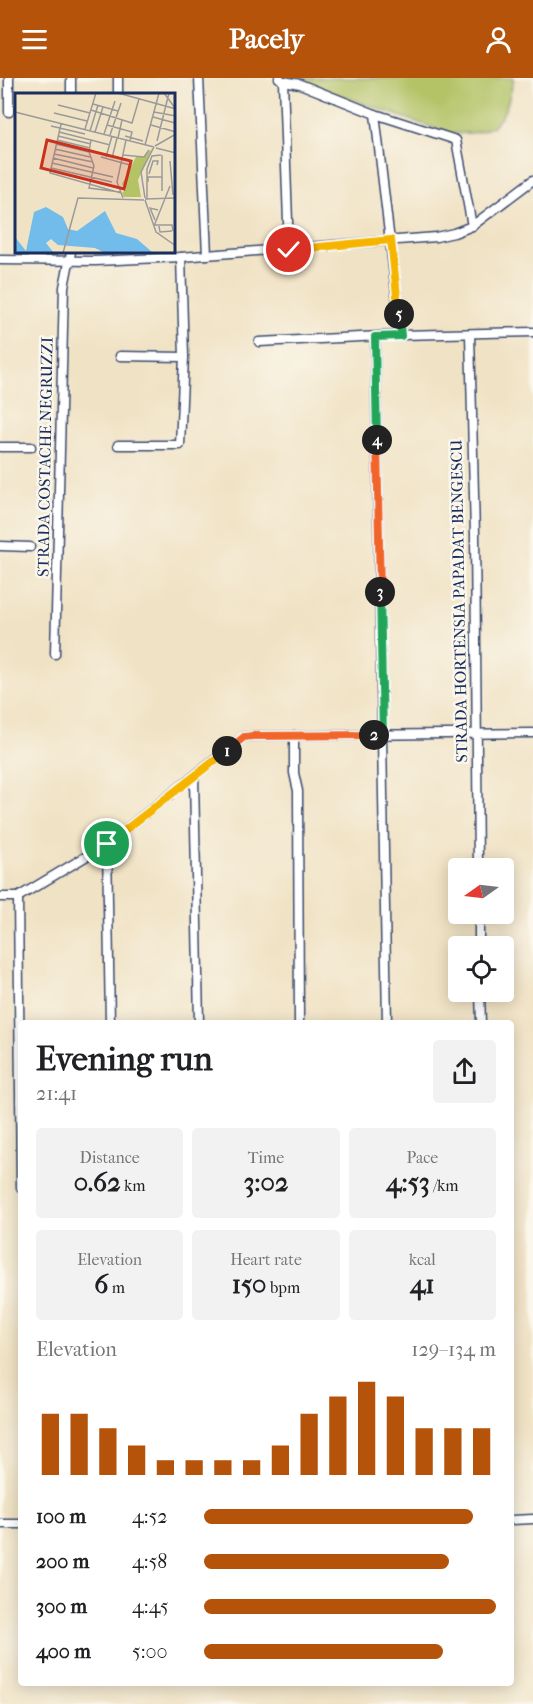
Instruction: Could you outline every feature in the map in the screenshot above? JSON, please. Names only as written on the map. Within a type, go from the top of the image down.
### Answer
[{"type":"street","points":[[9,78],[9,112]]},
{"type":"street","points":[[199,78],[207,255]]},
{"type":"street","points":[[289,250],[281,80],[300,84],[375,114],[456,140],[472,226]]},
{"type":"street","points":[[375,114],[401,336]]},
{"type":"street","points":[[0,260],[119,256],[181,257],[436,237],[472,226],[533,180]]},
{"type":"street","name":"STRADA COSTACHE NEGRUZZI","points":[[55,654],[64,287],[71,257]]},
{"type":"street","points":[[118,445],[180,445],[184,357],[181,257]]},
{"type":"street","points":[[259,342],[533,332]]},
{"type":"street","name":"STRADA HORTENSIA PAPADAT BENGESCU","points":[[470,334],[475,535],[478,858]]},
{"type":"street","points":[[375,337],[387,1020]]},
{"type":"street","points":[[120,356],[184,357]]},
{"type":"street","points":[[0,447],[31,447]]},
{"type":"street","points":[[0,546],[30,547]]},
{"type":"street","points":[[0,897],[18,897],[107,844],[244,737],[533,733]]},
{"type":"street","points":[[294,735],[294,773],[298,791],[299,1020]]},
{"type":"street","points":[[194,777],[199,1020]]},
{"type":"street","points":[[107,844],[110,1020]]},
{"type":"street","points":[[18,897],[19,1020]]},
{"type":"street","points":[[480,1002],[481,1020]]},
{"type":"street","points":[[514,1520],[533,1518]]},
{"type":"street","points":[[0,1524],[18,1524]]},
{"type":"green space","points":[[295,78],[514,78],[502,116],[496,123],[478,132],[448,133]]},
{"type":"route","points":[[107,844],[244,737],[383,735],[375,337],[401,336],[391,240],[289,250]]}]
